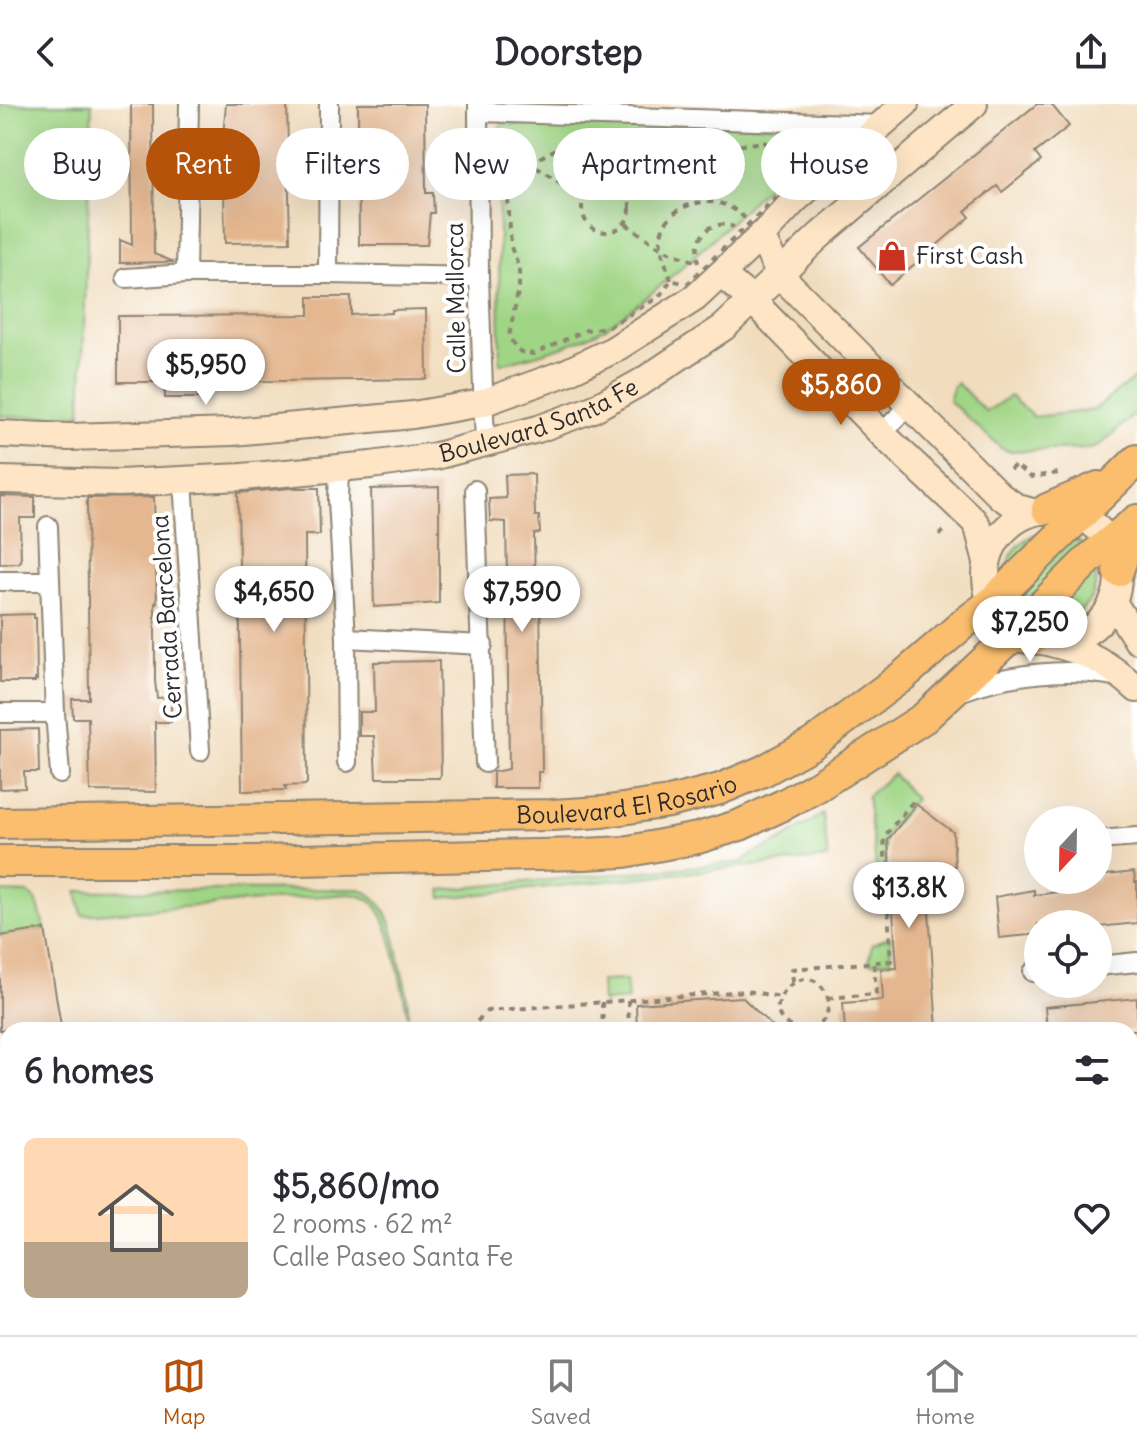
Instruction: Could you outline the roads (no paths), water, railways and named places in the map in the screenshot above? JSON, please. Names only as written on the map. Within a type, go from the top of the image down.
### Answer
[{"type":"main road","points":[[1039,511],[1127,468]]},
{"type":"main road","name":"Boulevard El Rosario","points":[[0,823],[552,815],[642,806],[720,789],[763,771],[812,744],[904,675],[963,624],[988,583],[1078,515],[1127,468]]},
{"type":"main road","name":"Boulevard El Rosario","points":[[0,861],[251,861],[624,852],[698,838],[740,825],[769,811],[818,786],[896,737],[1019,641],[1089,559],[1114,557],[1137,522]]},
{"type":"main road","points":[[0,843],[98,846],[364,841],[418,836],[483,815]]},
{"type":"street","points":[[186,274],[189,104]]},
{"type":"street","points":[[328,274],[329,104]]},
{"type":"street","name":"Boulevard Santa Fe","points":[[0,434],[69,437],[233,432],[413,415],[482,403],[565,373],[613,350],[695,298],[708,268],[750,229],[795,200],[905,104]]},
{"type":"street","points":[[478,108],[501,113],[883,125]]},
{"type":"street","name":"Calle Mallorca","points":[[478,108],[479,277],[485,444]]},
{"type":"street","name":"Boulevard Santa Fe","points":[[0,480],[41,483],[183,480],[339,468],[436,456],[538,429],[593,409],[643,381],[724,327],[961,108]]},
{"type":"street","points":[[750,229],[780,275],[1000,496],[1018,508],[1068,511],[1087,519],[1103,533],[1114,557],[1113,602],[1102,619],[1087,632],[1068,640],[1019,641]]},
{"type":"street","points":[[708,268],[753,301],[882,434],[978,527],[988,583],[1001,618],[1019,641],[1090,654],[1132,684]]},
{"type":"street","points":[[126,278],[186,274],[479,277]]},
{"type":"street","points":[[882,434],[909,405]]},
{"type":"street","points":[[339,468],[347,762]]},
{"type":"street","name":"Cerrada Barcelona","points":[[183,480],[200,751]]},
{"type":"street","points":[[475,490],[485,763]]},
{"type":"street","points":[[988,583],[995,540],[1011,523],[1039,511]]},
{"type":"street","points":[[48,526],[60,774]]},
{"type":"street","points":[[0,581],[50,581]]},
{"type":"street","points":[[1113,602],[1137,640]]},
{"type":"street","points":[[346,638],[483,645]]},
{"type":"street","name":"Boulevard El Rosario","points":[[948,696],[1011,677],[1092,672],[1132,684]]},
{"type":"street","points":[[0,713],[55,713]]},
{"type":"street","points":[[1112,839],[1137,837]]},
{"type":"street","points":[[1112,965],[1137,962]]},
{"type":"place","name":"First Cash","points":[[892,256]]}]
